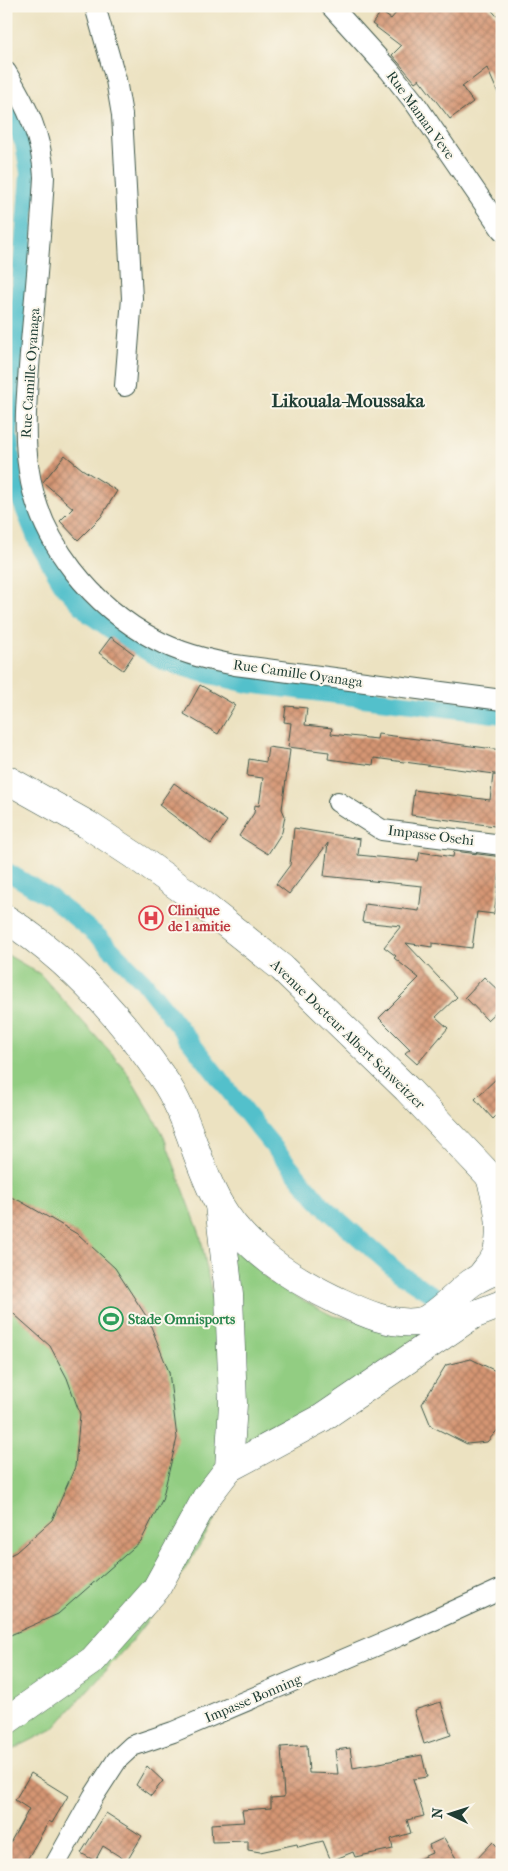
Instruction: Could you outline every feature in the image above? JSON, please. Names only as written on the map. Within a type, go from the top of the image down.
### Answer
[{"type":"main road","name":"Avenue Docteur Albert Schweitzer","points":[[6,779],[88,825],[141,860],[190,895],[282,968],[407,1088],[496,1183]]},
{"type":"main road","points":[[6,919],[35,938],[98,997],[154,1067],[174,1097],[219,1203],[254,1249],[312,1288],[356,1310],[385,1320],[418,1322],[429,1317],[492,1272],[500,1234],[496,1183]]},
{"type":"main road","points":[[219,1203],[230,1325],[233,1404],[228,1468]]},
{"type":"main road","points":[[6,1722],[92,1660],[156,1589],[206,1498],[228,1468],[322,1418],[473,1315],[502,1304]]},
{"type":"main road","points":[[429,1317],[473,1315]]},
{"type":"street","points":[[95,6],[116,80],[122,115],[132,298],[125,386]]},
{"type":"street","name":"Rue Maman Veve","points":[[331,6],[389,70],[415,103],[502,230]]},
{"type":"street","name":"Rue Camille Oyanaga","points":[[6,72],[28,109],[43,151],[44,177],[26,402],[25,442],[29,472],[35,501],[47,530],[79,579],[98,599],[157,641],[206,659],[235,665],[502,700]]},
{"type":"street","name":"Impasse Osehi","points":[[338,802],[382,830],[502,844]]},
{"type":"street","name":"Impasse Bonning","points":[[55,1865],[92,1797],[117,1760],[132,1746],[173,1732],[399,1636],[502,1589]]},
{"type":"green space","name":"Stade Omnisports","points":[[6,954],[40,974],[125,1069],[162,1132],[200,1234],[233,1404],[229,1468],[213,1523],[176,1584],[129,1644],[53,1729],[6,1753]]},
{"type":"green space","points":[[229,1239],[271,1283],[333,1316],[424,1332],[321,1408],[239,1450]]},
{"type":"building","points":[[402,6],[488,6],[502,22],[502,102],[487,68],[462,87],[473,102],[450,119],[419,79],[415,82],[392,55],[401,46],[372,24],[381,12],[391,19]]},
{"type":"building","points":[[65,455],[82,469],[117,491],[101,517],[78,540],[60,521],[73,508],[43,482]]},
{"type":"building","points":[[111,637],[134,654],[123,670],[99,653]]},
{"type":"building","points":[[200,685],[235,705],[218,734],[184,714]]},
{"type":"building","points":[[286,706],[307,708],[305,725],[332,728],[331,734],[377,739],[378,734],[502,750],[502,775],[374,758],[373,765],[328,759],[329,752],[288,747],[291,723],[284,722]]},
{"type":"building","points":[[268,747],[290,750],[282,809],[285,816],[282,832],[268,854],[239,836],[254,813],[255,805],[259,806],[263,778],[247,776],[249,759],[266,762]]},
{"type":"building","points":[[493,775],[502,776],[502,827],[411,815],[414,790],[490,800]]},
{"type":"building","points":[[174,783],[227,821],[211,844],[159,805]]},
{"type":"building","points":[[294,828],[360,839],[358,855],[418,861],[420,852],[453,857],[454,851],[502,857],[494,914],[477,912],[472,948],[432,943],[432,947],[406,943],[457,997],[436,1017],[448,1028],[417,1064],[405,1053],[410,1049],[379,1018],[419,978],[394,958],[396,956],[384,947],[401,926],[362,922],[365,904],[419,911],[422,886],[324,876],[328,843],[289,894],[276,884],[290,865]]},
{"type":"building","points":[[484,977],[502,994],[502,1006],[487,1020],[465,997]]},
{"type":"building","points":[[502,1073],[502,1110],[493,1119],[475,1099]]},
{"type":"building","points":[[6,1195],[79,1235],[115,1268],[148,1319],[169,1372],[177,1438],[162,1500],[141,1541],[58,1614],[6,1637],[6,1557],[16,1552],[52,1520],[75,1467],[80,1414],[67,1378],[50,1346],[6,1307]]},
{"type":"building","points":[[471,1359],[502,1374],[502,1425],[487,1442],[467,1444],[431,1426],[422,1404],[446,1365]]},
{"type":"building","points":[[441,1702],[451,1735],[424,1744],[414,1710]]},
{"type":"building","points":[[307,1745],[309,1773],[338,1774],[335,1750],[350,1748],[353,1768],[422,1755],[427,1777],[413,1779],[424,1816],[407,1820],[411,1833],[391,1839],[393,1849],[355,1857],[353,1852],[331,1861],[323,1841],[298,1847],[297,1844],[260,1852],[248,1850],[248,1841],[212,1842],[211,1824],[244,1822],[242,1810],[271,1808],[271,1798],[284,1797],[281,1747]]},
{"type":"building","points":[[147,1766],[163,1781],[151,1796],[136,1785]]},
{"type":"building","points":[[31,1773],[68,1796],[52,1823],[49,1821],[24,1865],[6,1865],[6,1850],[29,1809],[15,1800]]},
{"type":"building","points":[[106,1813],[142,1836],[127,1861],[103,1846],[95,1861],[81,1853]]},
{"type":"building","points":[[444,1838],[460,1865],[405,1865],[432,1853],[429,1845]]},
{"type":"building","points":[[493,1842],[502,1851],[502,1865],[471,1865]]},
{"type":"waterway","points":[[6,104],[24,144],[29,173],[9,435],[14,484],[39,545],[64,587],[90,615],[114,632],[163,661],[198,672],[248,684],[502,715]]},
{"type":"waterway","points":[[6,871],[51,898],[99,937],[143,981],[258,1128],[323,1206],[399,1273],[436,1297]]},
{"type":"place","name":"Clinique de l amitie","points":[[151,918]]},
{"type":"place","name":"Stade Omnisports","points":[[111,1319]]},
{"type":"district","name":"Likouala-Moussaka","points":[[348,400]]}]
